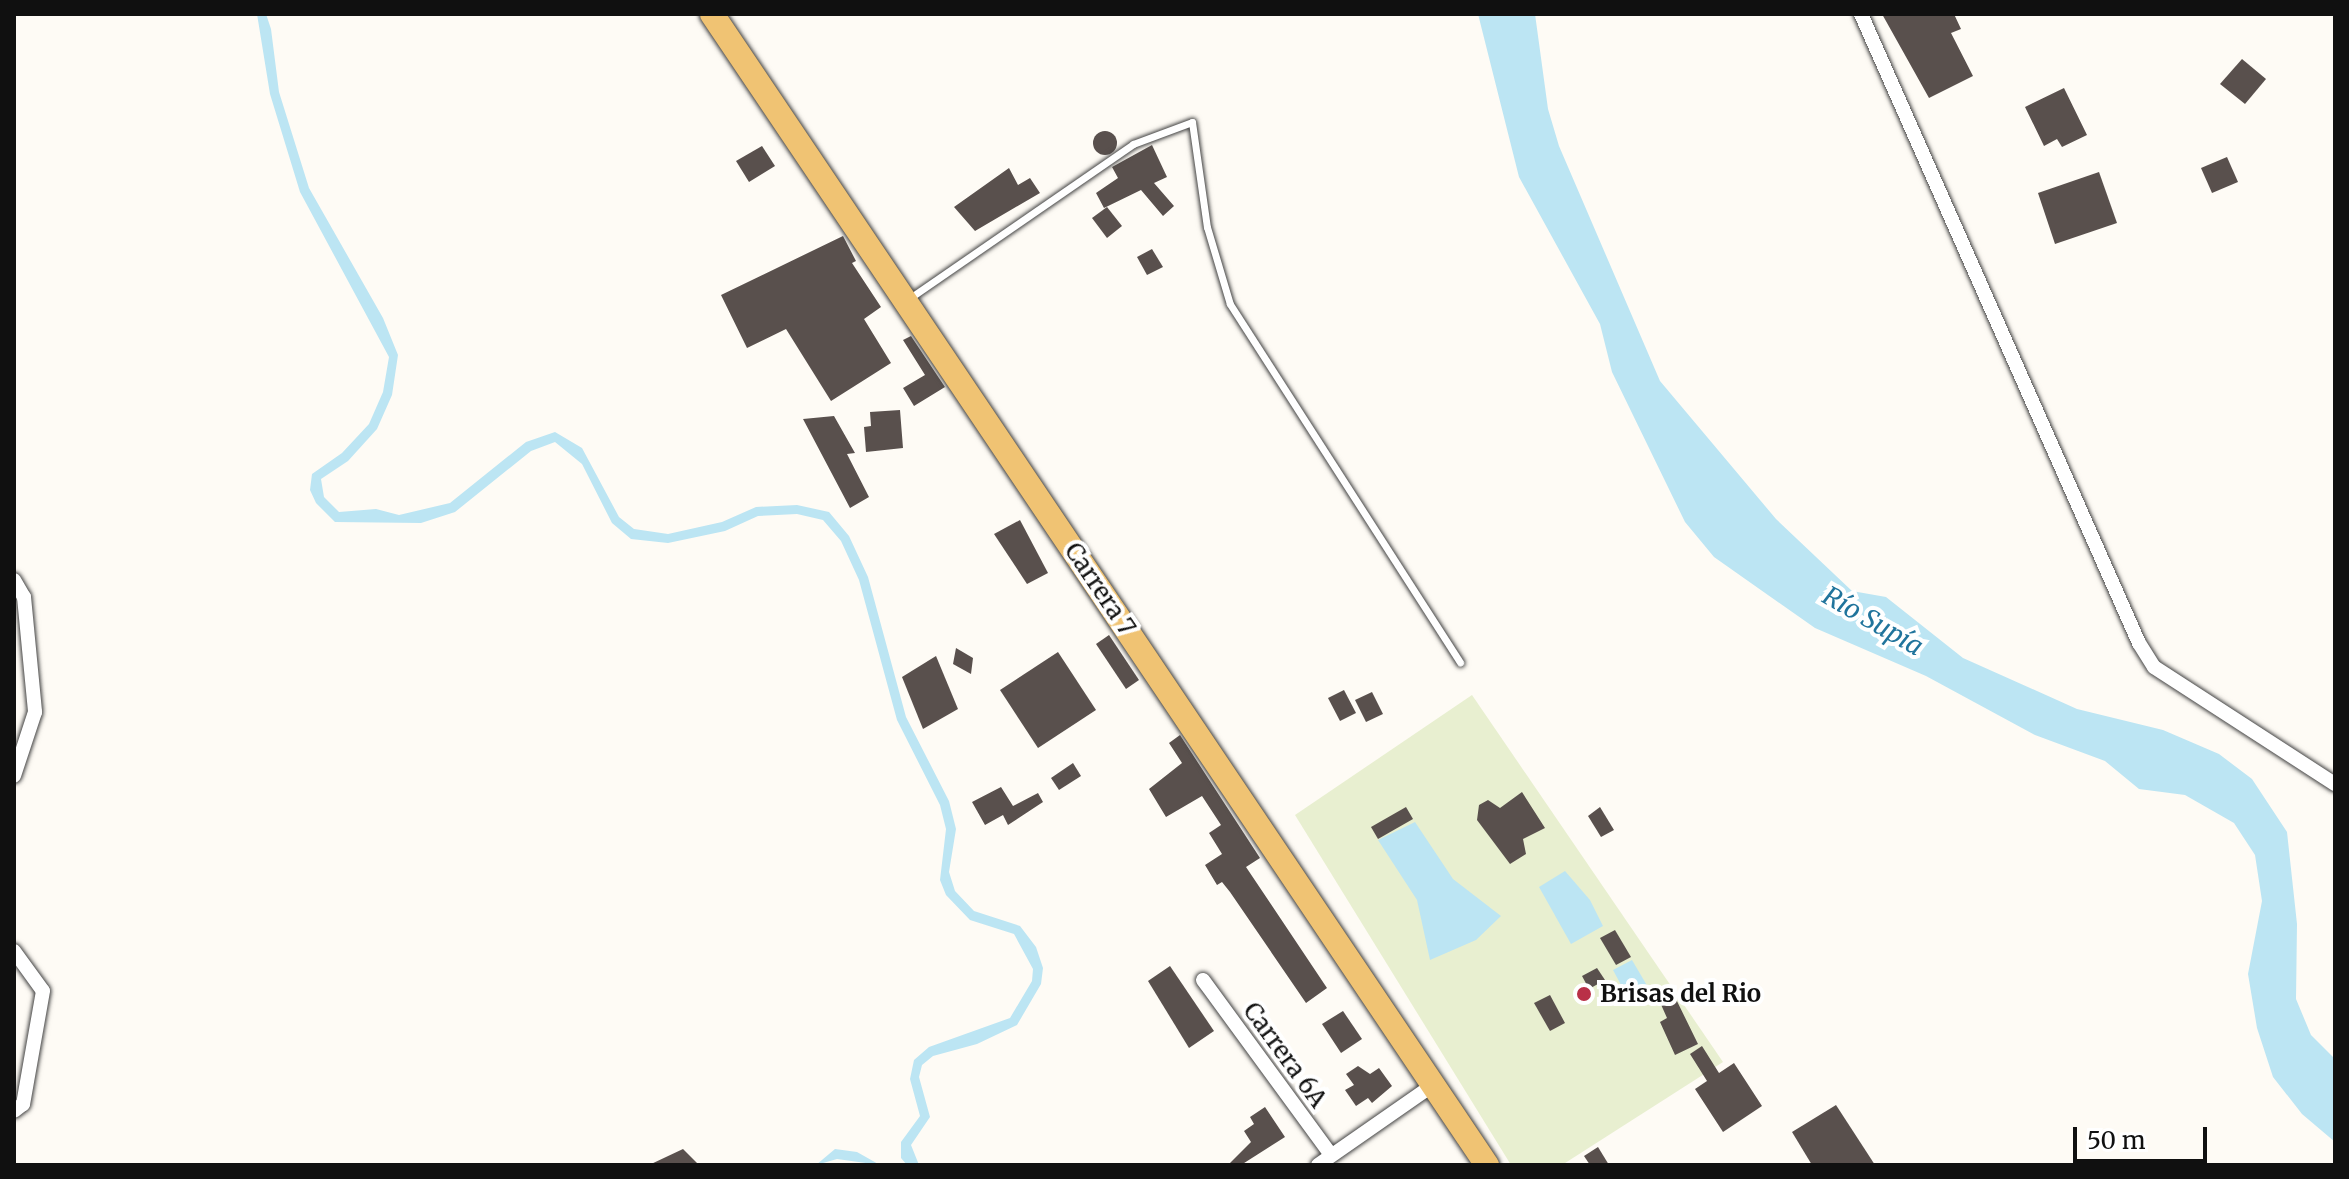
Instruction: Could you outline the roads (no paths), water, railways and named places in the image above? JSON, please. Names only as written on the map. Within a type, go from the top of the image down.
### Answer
[{"type":"main road","name":"Carrera 7","points":[[712,14],[1487,1165]]},
{"type":"street","points":[[1861,14],[2139,643],[2154,667],[2335,784]]},
{"type":"street","points":[[14,580],[24,597],[35,712],[14,776]]},
{"type":"street","points":[[14,951],[43,991],[23,1104],[14,1111]]},
{"type":"street","name":"Carrera 6A","points":[[1203,980],[1331,1155]]},
{"type":"street","points":[[1318,1165],[1433,1085]]},
{"type":"lane","points":[[907,301],[1133,144],[1192,122],[1207,227],[1230,304],[1460,662]]},
{"type":"water","points":[[257,14],[266,14],[271,29],[279,92],[309,188],[383,318],[398,355],[392,395],[377,429],[348,461],[321,479],[324,497],[339,512],[376,509],[399,515],[450,503],[526,442],[555,432],[582,448],[619,517],[634,529],[668,534],[722,522],[756,507],[797,505],[829,512],[849,536],[868,577],[906,717],[949,801],[956,829],[949,872],[955,891],[974,911],[1020,926],[1036,947],[1043,968],[1041,984],[1017,1025],[977,1044],[933,1056],[922,1065],[919,1077],[930,1117],[911,1145],[919,1165],[907,1165],[901,1158],[901,1142],[920,1116],[910,1079],[914,1060],[929,1047],[1010,1018],[1032,981],[1033,969],[1014,934],[970,920],[946,895],[940,880],[946,829],[940,805],[897,720],[859,580],[841,541],[823,520],[797,514],[758,516],[725,531],[668,543],[631,539],[612,523],[582,464],[555,442],[531,451],[455,512],[421,523],[335,522],[316,503],[310,490],[312,474],[342,453],[369,424],[383,392],[389,357],[300,192],[270,94]]},
{"type":"water","name":"Río Supía","points":[[1478,14],[1535,14],[1548,109],[1559,146],[1660,381],[1776,519],[1852,591],[1886,597],[1963,658],[2077,709],[2163,730],[2219,754],[2252,779],[2287,832],[2297,924],[2296,999],[2311,1035],[2335,1059],[2335,1142],[2302,1114],[2273,1077],[2257,1028],[2248,974],[2262,901],[2255,855],[2234,823],[2185,795],[2139,789],[2105,761],[2035,735],[1926,676],[1815,628],[1714,557],[1685,522],[1612,372],[1600,324],[1519,177]]},
{"type":"water","points":[[1415,822],[1453,879],[1501,916],[1476,940],[1430,960],[1417,900],[1378,840]]},
{"type":"water","points":[[1565,871],[1590,900],[1603,926],[1571,944],[1539,887]]},
{"type":"water","points":[[1632,960],[1652,994],[1640,1001],[1628,998],[1613,970]]},
{"type":"water","points":[[835,1149],[857,1152],[880,1165],[837,1159],[816,1165]]},
{"type":"place","name":"Brisas del Rio","points":[[1584,994]]}]
